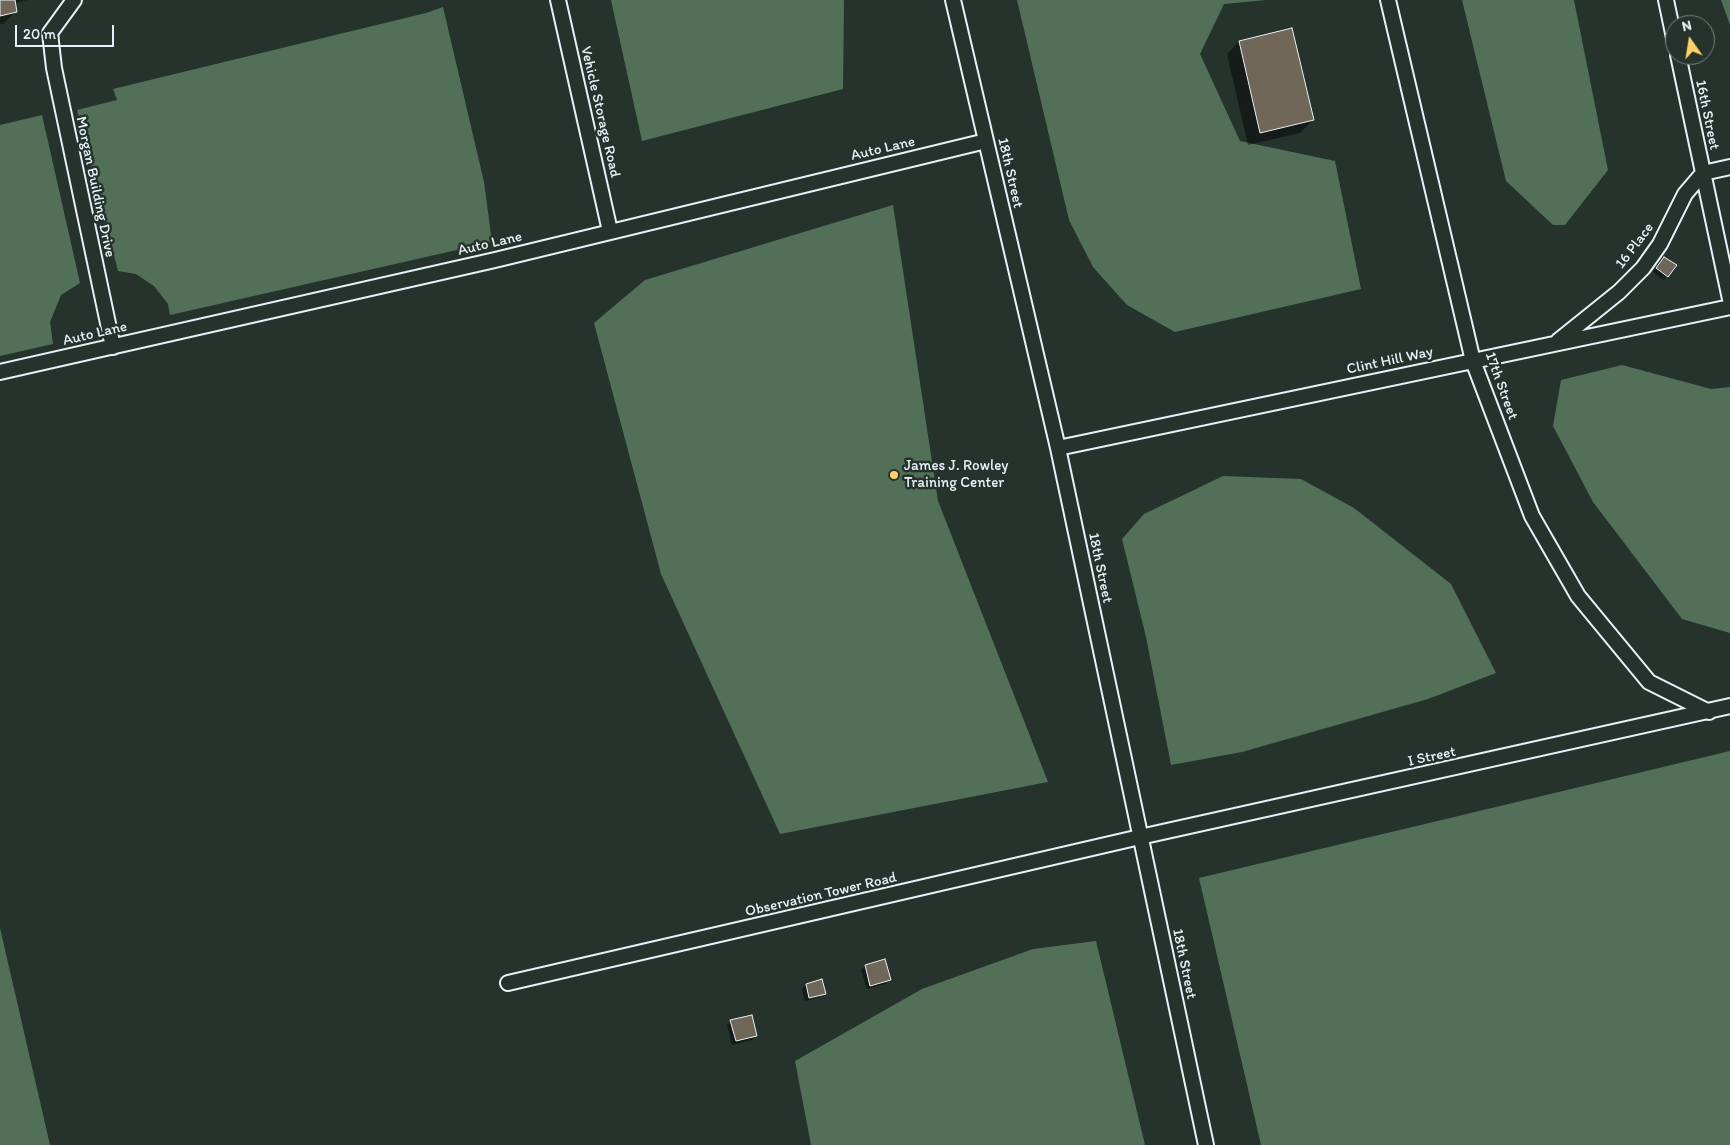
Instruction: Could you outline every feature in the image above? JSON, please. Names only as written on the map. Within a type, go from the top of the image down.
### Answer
[{"type":"lane","name":"Morgan Building Drive","points":[[74,0],[50,33],[54,68],[113,347]]},
{"type":"lane","name":"Vehicle Storage Road","points":[[558,0],[610,232]]},
{"type":"lane","name":"18th Street","points":[[952,0],[1058,448],[1206,1145]]},
{"type":"lane","name":"17th Street","points":[[1388,0],[1473,361],[1532,516],[1578,596],[1649,682],[1709,712]]},
{"type":"lane","points":[[1666,0],[1669,15]]},
{"type":"lane","name":"16th Street","points":[[1680,65],[1730,299]]},
{"type":"lane","name":"Auto Lane","points":[[0,372],[495,260],[986,141]]},
{"type":"lane","points":[[1703,173],[1730,167]]},
{"type":"lane","name":"16 Place","points":[[1556,343],[1619,292],[1643,268],[1660,244],[1685,194],[1703,173]]},
{"type":"lane","name":"Clint Hill Way","points":[[1058,448],[1730,307]]},
{"type":"lane","name":"I Street","points":[[1140,838],[1730,706]]},
{"type":"lane","name":"Observation Tower Road","points":[[508,983],[1140,838]]},
{"type":"green space","points":[[611,0],[844,0],[843,89],[642,141]]},
{"type":"green space","points":[[1017,0],[1266,0],[1224,4],[1200,54],[1240,141],[1335,161],[1361,289],[1175,332],[1127,305],[1093,267],[1069,220]]},
{"type":"green space","points":[[1462,0],[1574,0],[1608,170],[1565,225],[1553,225],[1506,181]]},
{"type":"green space","points":[[1721,0],[1730,0],[1730,25]]},
{"type":"green space","points":[[443,7],[484,182],[492,242],[170,315],[168,304],[154,286],[136,274],[118,271],[77,110],[117,100],[113,89],[426,13]]},
{"type":"green space","points":[[42,115],[80,283],[61,295],[50,322],[53,344],[0,356],[0,125]]},
{"type":"green space","points":[[893,205],[938,501],[1048,782],[780,834],[661,574],[594,323],[645,280]]},
{"type":"green space","points":[[1622,365],[1711,389],[1730,387],[1730,633],[1682,619],[1593,502],[1553,426],[1561,380]]},
{"type":"green space","points":[[1223,476],[1301,479],[1354,508],[1451,584],[1496,673],[1428,699],[1242,752],[1171,765],[1146,637],[1122,539],[1144,514]]},
{"type":"green space","points":[[1730,751],[1730,1145],[1261,1145],[1199,878]]},
{"type":"green space","points":[[0,928],[50,1145],[0,1145]]},
{"type":"green space","points":[[1096,941],[1145,1145],[811,1145],[795,1061],[922,989],[1033,949]]},
{"type":"building","points":[[0,0],[15,0],[17,12],[0,16]]},
{"type":"building","points":[[1292,28],[1314,120],[1260,133],[1239,41]]},
{"type":"building","points":[[1664,257],[1677,265],[1668,277],[1656,268]]},
{"type":"building","points":[[885,959],[891,980],[870,986],[865,965]]},
{"type":"building","points":[[822,979],[826,994],[809,998],[806,984]]},
{"type":"building","points":[[752,1015],[757,1036],[736,1041],[730,1020]]},
{"type":"place","name":"James J. Rowley Training Center","points":[[894,475]]}]
